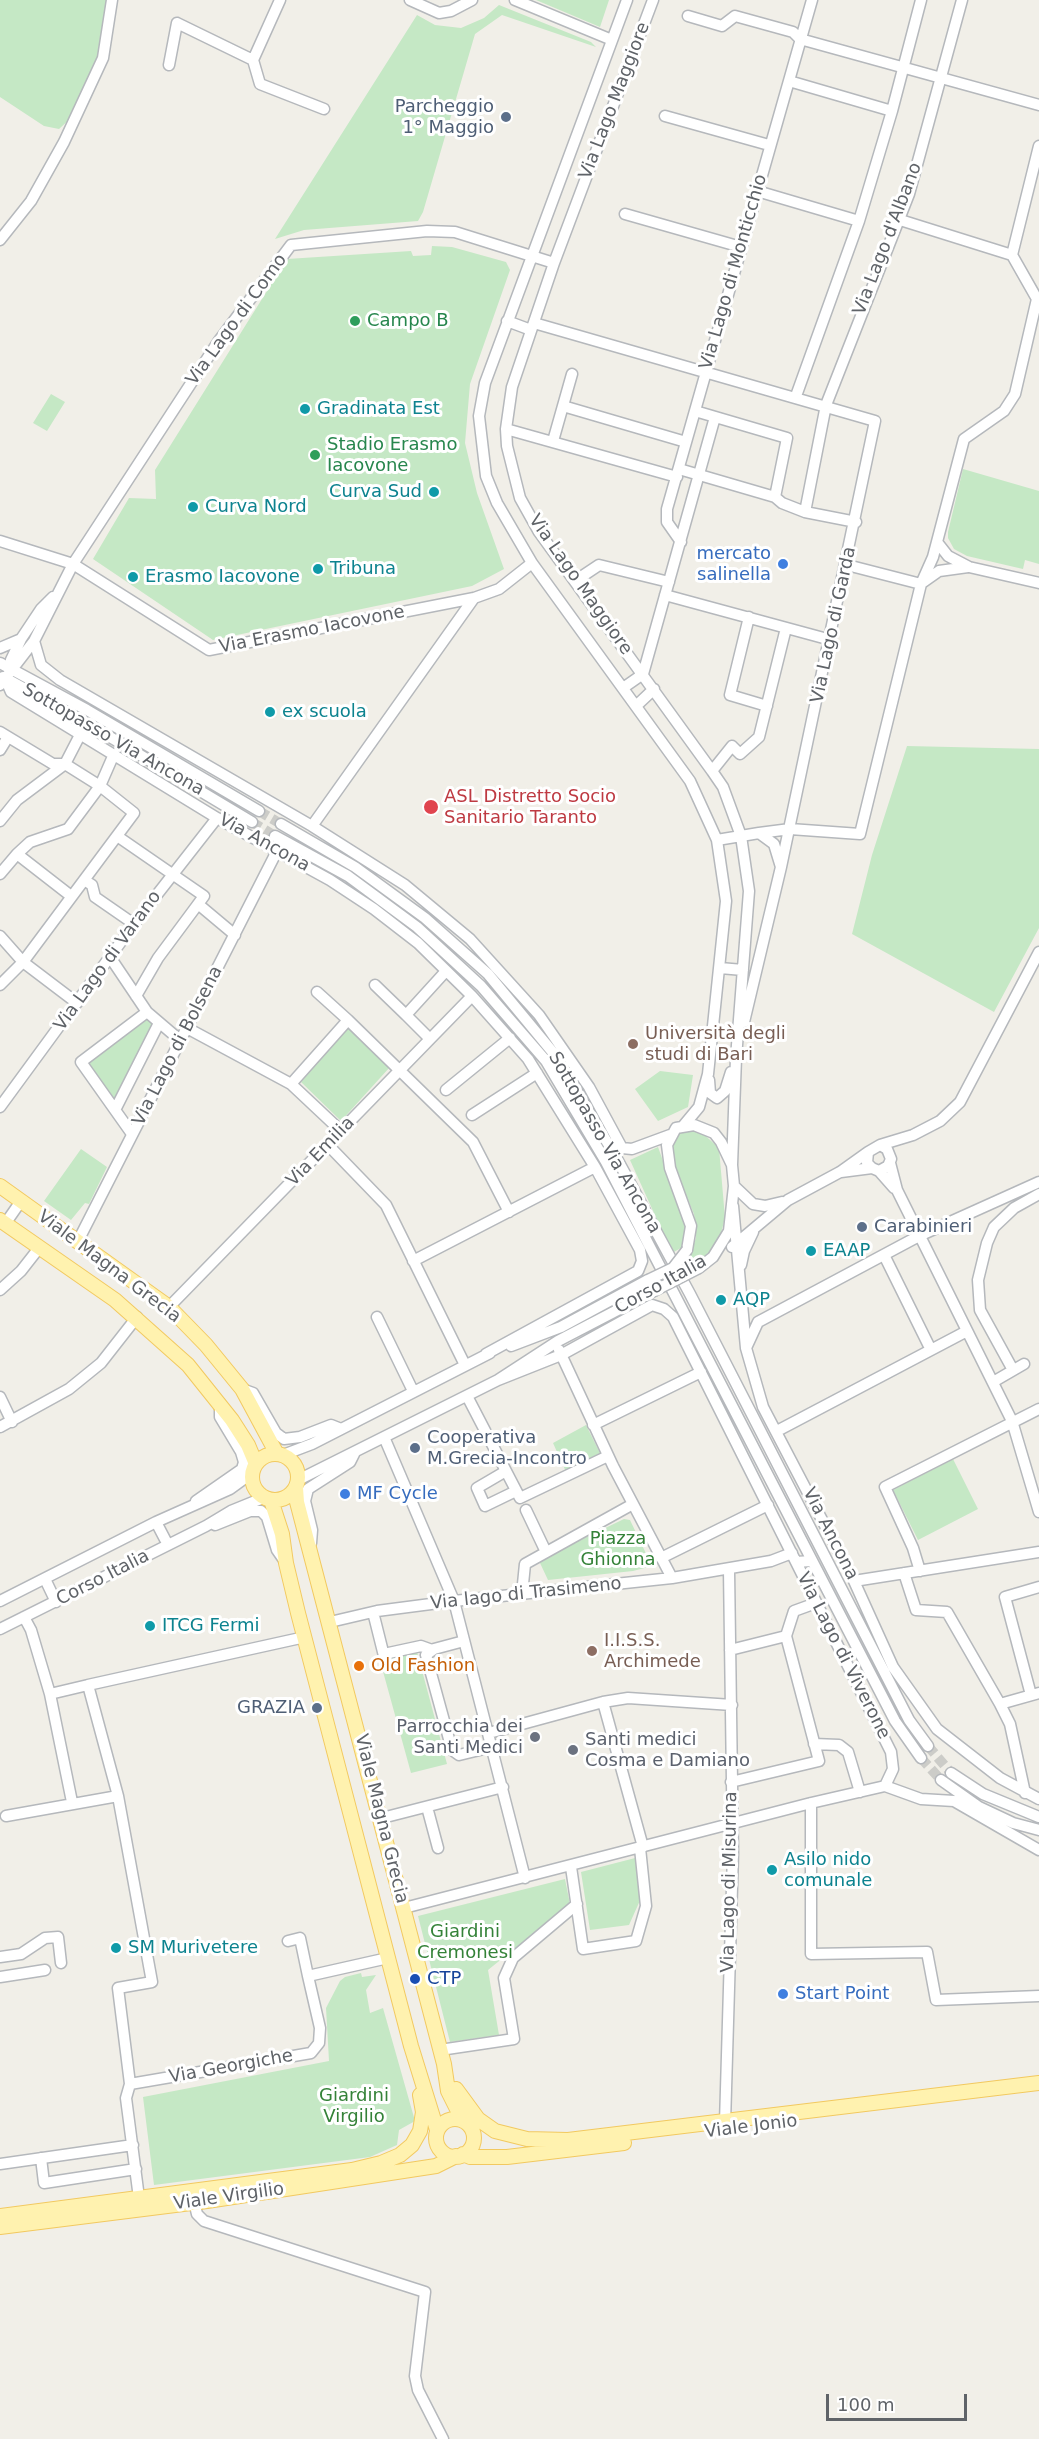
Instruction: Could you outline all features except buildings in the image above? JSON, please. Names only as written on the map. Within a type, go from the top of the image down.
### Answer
[{"type":"main road","name":"Viale Magna Grecia","points":[[0,1186],[169,1307],[207,1345],[242,1389],[280,1454]]},
{"type":"main road","name":"Viale Magna Grecia","points":[[2,1222],[137,1317],[188,1365],[220,1403],[248,1445],[250,1466]]},
{"type":"main road","points":[[269,1454],[280,1454],[295,1465],[301,1486],[290,1496],[265,1503],[254,1488],[250,1466],[269,1454]]},
{"type":"main road","name":"Viale Magna Grecia","points":[[301,1486],[297,1502],[382,1818],[444,2064],[448,2091],[466,2124]]},
{"type":"main road","name":"Viale Magna Grecia","points":[[265,1503],[282,1534],[286,1563],[388,1958],[437,2133]]},
{"type":"main road","name":"Viale Virgilio","points":[[352,2170],[400,2155],[412,2145],[420,2132],[423,2112],[411,2046]]},
{"type":"main road","name":"Viale Jonio","points":[[444,2064],[464,2104],[493,2130],[508,2136],[527,2139],[568,2140]]},
{"type":"main road","name":"Viale Jonio","points":[[466,2124],[478,2133],[511,2143],[528,2145],[725,2123],[1039,2083]]},
{"type":"main road","name":"Viale Jonio","points":[[459,2155],[507,2157],[1039,2091]]},
{"type":"main road","points":[[451,2119],[466,2124],[473,2142],[459,2155],[441,2151],[437,2133],[451,2119]]},
{"type":"main road","name":"Viale Virgilio","points":[[0,2227],[387,2166],[403,2160],[437,2133]]},
{"type":"main road","name":"Viale Virgilio","points":[[0,2216],[139,2198],[193,2197],[436,2166],[459,2155]]},
{"type":"street","points":[[0,240],[31,201],[64,142],[103,58],[112,0]]},
{"type":"street","points":[[280,0],[253,60],[260,84],[324,109]]},
{"type":"street","points":[[411,0],[439,13],[451,11],[472,0]]},
{"type":"street","points":[[439,13],[449,0]]},
{"type":"street","points":[[515,0],[612,40]]},
{"type":"street","name":"Via Lago Maggiore","points":[[627,0],[507,321],[485,383],[479,416],[486,476],[497,502],[520,543],[690,781],[717,840],[726,901],[708,1074],[699,1107],[684,1125]]},
{"type":"street","name":"Via Lago Maggiore","points":[[652,0],[532,326],[512,387],[506,429],[510,464],[520,498],[539,532],[723,787],[741,836],[749,891],[736,1058],[732,1165]]},
{"type":"street","name":"Via Lago di Monticchio","points":[[681,542],[667,522],[667,509],[812,0]]},
{"type":"street","points":[[796,396],[859,221],[892,111],[921,0]]},
{"type":"street","name":"Via Lago d'Albano","points":[[805,512],[826,405],[897,219],[909,194],[962,0]]},
{"type":"street","points":[[688,16],[722,26],[735,16],[792,32],[800,39],[1039,105]]},
{"type":"street","points":[[169,65],[177,23],[253,60]]},
{"type":"street","points":[[789,81],[892,111]]},
{"type":"street","points":[[665,116],[769,145]]},
{"type":"street","points":[[1012,255],[1039,146]]},
{"type":"street","points":[[757,190],[859,221]]},
{"type":"street","points":[[625,214],[741,247]]},
{"type":"street","points":[[717,840],[790,829],[860,834],[921,584],[937,542],[964,439],[1004,411],[1015,394],[1037,299],[1012,255],[897,219]]},
{"type":"street","name":"Via Lago di Como","points":[[4,677],[19,663],[34,641],[73,564],[218,342],[291,245],[427,231],[455,232],[554,263]]},
{"type":"street","points":[[507,321],[826,405]]},
{"type":"street","points":[[553,441],[572,374]]},
{"type":"street","name":"Via Lago di Garda","points":[[736,1058],[790,829],[856,522],[875,421],[826,405]]},
{"type":"street","points":[[563,406],[686,442]]},
{"type":"street","points":[[695,411],[788,438],[775,497]]},
{"type":"street","points":[[623,688],[643,674],[715,417]]},
{"type":"street","points":[[506,429],[678,473],[699,475],[775,497],[782,504],[805,512],[856,522]]},
{"type":"street","points":[[520,543],[539,532]]},
{"type":"street","name":"Via Erasmo Iacovone","points":[[0,541],[73,564],[209,650],[474,598],[499,590],[532,562]]},
{"type":"street","points":[[937,542],[948,556],[969,567],[1039,583]]},
{"type":"street","points":[[575,580],[599,565],[669,582]]},
{"type":"street","points":[[847,565],[921,584]]},
{"type":"street","points":[[921,584],[939,571],[969,567]]},
{"type":"street","name":"Via Lago di Como","points":[[4,677],[21,639],[41,609],[57,592]]},
{"type":"street","points":[[665,595],[831,640]]},
{"type":"street","points":[[312,826],[474,598]]},
{"type":"street","points":[[748,617],[730,695],[767,706]]},
{"type":"street","points":[[712,771],[732,746],[740,754],[759,738],[786,628]]},
{"type":"street","points":[[0,648],[21,639]]},
{"type":"street","name":"Via Ancona","points":[[34,641],[41,665],[60,680],[312,826],[405,885],[470,939],[530,1004],[590,1087],[622,1148],[632,1149],[670,1135]]},
{"type":"street","points":[[0,663],[4,677]]},
{"type":"street","name":"Sottopasso Via Ancona","points":[[4,677],[87,710],[259,811]]},
{"type":"street","name":"Sottopasso Via Ancona","points":[[4,677],[84,730],[252,822]]},
{"type":"street","points":[[636,706],[654,689]]},
{"type":"street","points":[[87,710],[107,707]]},
{"type":"street","points":[[0,821],[16,800],[64,764],[84,730]]},
{"type":"street","name":"Via Ancona","points":[[84,730],[114,754],[217,818],[330,880],[374,909],[418,943],[472,996],[510,1038],[537,1073],[595,1167],[640,1250],[642,1261],[638,1271],[486,1354]]},
{"type":"street","points":[[0,750],[4,735],[53,764],[64,764],[100,786],[134,813],[23,962],[0,985]]},
{"type":"street","points":[[0,874],[30,842],[68,829],[100,786],[114,754]]},
{"type":"street","name":"Via Lago di Varano","points":[[0,1107],[134,924],[217,818]]},
{"type":"street","name":"Sottopasso Via Ancona","points":[[281,824],[355,867],[425,918],[488,974],[579,1093],[690,1294]]},
{"type":"street","points":[[759,833],[774,844],[781,867]]},
{"type":"street","points":[[117,836],[204,896],[158,958],[136,996]]},
{"type":"street","name":"Sottopasso Via Ancona","points":[[276,836],[348,876],[417,927],[530,1031],[570,1098],[678,1300]]},
{"type":"street","name":"Via Lago di Bolsena","points":[[78,1241],[277,851]]},
{"type":"street","points":[[17,854],[71,896]]},
{"type":"street","points":[[84,880],[92,885],[95,897],[134,924]]},
{"type":"street","points":[[198,904],[235,935]]},
{"type":"street","points":[[0,936],[23,962],[77,1003]]},
{"type":"street","points":[[406,1015],[443,967],[438,946]]},
{"type":"street","points":[[699,1268],[735,1244],[788,1200],[840,1172],[880,1145],[913,1136],[940,1121],[960,1102],[1039,952]]},
{"type":"street","points":[[110,957],[147,1012],[181,1041]]},
{"type":"street","points":[[720,968],[743,970]]},
{"type":"street","points":[[375,985],[430,1039]]},
{"type":"street","points":[[317,992],[474,1142],[509,1212]]},
{"type":"street","name":"Via Emilia","points":[[169,1307],[472,996]]},
{"type":"street","points":[[498,1025],[530,1031],[530,1004]]},
{"type":"street","points":[[132,1134],[81,1062],[147,1012]]},
{"type":"street","points":[[291,1084],[348,1020]]},
{"type":"street","points":[[115,1110],[159,1023]]},
{"type":"street","points":[[187,1028],[291,1084],[341,1131]]},
{"type":"street","points":[[446,1090],[510,1038]]},
{"type":"street","points":[[708,1074],[710,1093],[717,1098],[721,1096],[736,1058]]},
{"type":"street","points":[[472,1115],[537,1073]]},
{"type":"street","points":[[670,1135],[684,1125]]},
{"type":"street","name":"Corso Italia","points":[[301,1486],[355,1452],[498,1380],[558,1341],[699,1268],[722,1246],[729,1232],[734,1186],[732,1165],[714,1133],[694,1125],[684,1125]]},
{"type":"street","name":"Corso Italia","points":[[280,1454],[312,1444],[486,1354],[561,1327],[673,1268],[687,1250],[691,1226],[667,1154],[670,1135]]},
{"type":"street","points":[[840,1172],[875,1170],[890,1159],[913,1136]]},
{"type":"street","points":[[328,1145],[386,1204],[465,1365]]},
{"type":"street","points":[[880,1145],[887,1149],[897,1190],[1012,1421],[1036,1491],[1039,1512]]},
{"type":"street","points":[[868,1152],[866,1159],[897,1190]]},
{"type":"street","points":[[413,1261],[595,1167]]},
{"type":"street","points":[[746,1348],[758,1322],[919,1236],[1039,1182]]},
{"type":"street","points":[[734,1186],[753,1204],[765,1206],[788,1200]]},
{"type":"street","points":[[1013,1370],[980,1310],[978,1280],[987,1243],[1000,1220],[1037,1195]]},
{"type":"street","name":"Viale Magna Grecia","points":[[2,1222],[21,1201]]},
{"type":"street","points":[[989,1205],[1000,1220]]},
{"type":"street","name":"Via Ancona","points":[[733,1206],[746,1348],[763,1407],[854,1581],[893,1667],[937,1729],[1000,1778],[1039,1799]]},
{"type":"street","points":[[739,1277],[744,1251],[757,1226]]},
{"type":"street","points":[[0,1290],[21,1271],[39,1248]]},
{"type":"street","points":[[884,1255],[931,1350]]},
{"type":"street","name":"Via Ancona","points":[[690,1294],[909,1720],[928,1746]]},
{"type":"street","name":"Via Ancona","points":[[678,1300],[895,1721],[921,1758]]},
{"type":"street","points":[[498,1380],[561,1355],[652,1305],[664,1309],[673,1317],[794,1557]]},
{"type":"street","points":[[961,1319],[980,1310]]},
{"type":"street","points":[[0,1427],[69,1389],[101,1363],[137,1317]]},
{"type":"street","points":[[377,1317],[413,1391]]},
{"type":"street","points":[[777,1431],[968,1331]]},
{"type":"street","points":[[558,1341],[561,1355],[593,1425],[672,1578]]},
{"type":"street","points":[[993,1382],[1024,1364]]},
{"type":"street","points":[[593,1425],[701,1372]]},
{"type":"street","name":"Viale Magna Grecia","points":[[242,1389],[253,1393],[276,1433],[284,1438],[300,1437],[331,1425],[341,1429]]},
{"type":"street","points":[[467,1396],[518,1494]]},
{"type":"street","points":[[0,1397],[12,1422]]},
{"type":"street","points":[[920,1571],[885,1487],[1039,1409]]},
{"type":"street","points":[[384,1437],[454,1601],[525,1878]]},
{"type":"street","points":[[506,1471],[477,1488],[485,1506],[608,1456]]},
{"type":"street","name":"Corso Italia","points":[[0,1601],[156,1522],[242,1483],[250,1466]]},
{"type":"street","points":[[767,1503],[770,1479]]},
{"type":"street","name":"Corso Italia","points":[[0,1629],[206,1526],[226,1513],[265,1503]]},
{"type":"street","points":[[661,1558],[767,1503]]},
{"type":"street","points":[[522,1594],[525,1564],[633,1504]]},
{"type":"street","points":[[526,1510],[546,1552]]},
{"type":"street","points":[[156,1522],[168,1545]]},
{"type":"street","points":[[822,1553],[836,1546]]},
{"type":"street","points":[[854,1581],[1039,1552]]},
{"type":"street","name":"Via Ancona","points":[[794,1557],[812,1561]]},
{"type":"street","name":"Via lago di Trasimeno","points":[[330,1622],[373,1612],[672,1578],[794,1557]]},
{"type":"street","name":"Via Lago di Viverone","points":[[794,1557],[891,1752],[893,1769],[902,1793]]},
{"type":"street","name":"Via Lago di Misurina","points":[[725,2123],[733,1853],[729,1570]]},
{"type":"street","points":[[904,1574],[916,1610],[948,1612],[1000,1704],[1010,1724],[1025,1793]]},
{"type":"street","points":[[45,1579],[56,1602]]},
{"type":"street","points":[[1000,1704],[1035,1694],[1005,1597],[1039,1587]]},
{"type":"street","points":[[816,1603],[794,1611],[786,1636],[814,1744],[839,1745],[848,1752],[860,1792]]},
{"type":"street","points":[[373,1612],[384,1655],[421,1646],[432,1650]]},
{"type":"street","points":[[24,1617],[31,1630],[50,1694],[72,1802]]},
{"type":"street","points":[[730,1650],[786,1636]]},
{"type":"street","points":[[50,1694],[305,1637]]},
{"type":"street","points":[[464,1641],[432,1650],[426,1655],[452,1750],[459,1755],[492,1747]]},
{"type":"street","points":[[88,1685],[118,1796],[152,1982],[118,1988],[130,2084],[126,2098],[139,2198]]},
{"type":"street","points":[[489,1733],[603,1702],[628,1698],[732,1705]]},
{"type":"street","points":[[571,1867],[583,1949],[636,1941],[646,1906],[641,1847],[603,1702]]},
{"type":"street","name":"Via Lago di Misurina","points":[[731,1782],[819,1761],[814,1744]]},
{"type":"street","points":[[885,1786],[893,1769]]},
{"type":"street","points":[[951,1773],[983,1794],[1039,1817]]},
{"type":"street","points":[[941,1779],[979,1807],[1013,1823],[1039,1830]]},
{"type":"street","points":[[404,1908],[885,1786],[921,1799],[954,1801],[1039,1850]]},
{"type":"street","points":[[382,1818],[503,1788]]},
{"type":"street","points":[[6,1816],[72,1802],[118,1796]]},
{"type":"street","points":[[811,1803],[811,1954],[927,1952],[936,2000],[1039,1996]]},
{"type":"street","points":[[427,1807],[438,1848]]},
{"type":"street","points":[[440,2050],[514,2039],[504,1978],[513,1958],[577,1905]]},
{"type":"street","points":[[0,1957],[21,1954],[45,1938],[58,1937],[61,1964]]},
{"type":"street","points":[[288,1941],[300,1938],[308,1976],[388,1958]]},
{"type":"street","points":[[14,1955],[18,1974]]},
{"type":"street","points":[[0,1977],[45,1970]]},
{"type":"street","name":"Via Georgiche","points":[[130,2084],[311,2053],[319,2043],[320,2028],[308,1976]]},
{"type":"street","points":[[0,2164],[133,2145]]},
{"type":"street","points":[[41,2158],[44,2183],[136,2169]]},
{"type":"street","points":[[193,2197],[197,2214],[204,2221],[425,2292],[416,2376],[418,2390],[443,2439]]},
{"type":"green space","points":[[0,0],[110,0],[101,57],[72,117],[59,129],[44,126],[0,97]]},
{"type":"green space","points":[[536,0],[609,0],[600,27]]},
{"type":"green space","points":[[499,5],[591,42],[596,47],[502,15],[475,34],[423,212],[418,221],[304,230],[275,239],[417,15],[435,25],[461,28],[484,18]]},
{"type":"green space","name":"Stadio Erasmo Iacovone","points":[[432,246],[452,247],[506,262],[510,270],[470,384],[465,443],[477,493],[504,569],[472,586],[213,640],[93,559],[129,498],[156,499],[155,470],[287,259],[411,251],[413,256],[431,255]]},
{"type":"green space","points":[[51,394],[65,402],[47,431],[33,423]]},
{"type":"green space","points":[[963,469],[1039,491],[1039,564],[1025,560],[1023,569],[967,556],[954,549],[948,538],[948,532]]},
{"type":"green space","points":[[907,746],[1039,749],[1039,928],[994,1012],[852,934],[872,855]]},
{"type":"green space","points":[[147,1015],[155,1021],[116,1099],[111,1100],[85,1063]]},
{"type":"green space","points":[[348,1028],[390,1067],[341,1121],[301,1082]]},
{"type":"green space","points":[[660,1071],[693,1075],[688,1107],[658,1121],[635,1089]]},
{"type":"green space","points":[[687,1129],[699,1130],[719,1148],[725,1218],[720,1237],[711,1251],[693,1265],[687,1261],[696,1238],[694,1214],[676,1172],[672,1142],[676,1134]]},
{"type":"green space","points":[[658,1147],[687,1227],[681,1248],[672,1253],[630,1160]]},
{"type":"green space","points":[[81,1149],[107,1167],[89,1204],[85,1203],[71,1220],[44,1201]]},
{"type":"green space","points":[[586,1425],[602,1457],[567,1474],[553,1443]]},
{"type":"green space","points":[[953,1459],[978,1509],[918,1540],[893,1490]]},
{"type":"green space","name":"Piazza Ghionna","points":[[624,1519],[630,1520],[652,1566],[633,1571],[548,1580],[540,1563],[543,1558]]},
{"type":"green space","points":[[416,1648],[447,1764],[411,1773],[379,1657]]},
{"type":"green space","points":[[639,1857],[642,1896],[629,1925],[590,1930],[581,1872]]},
{"type":"green space","name":"Giardini Cremonesi","points":[[565,1879],[570,1904],[488,1970],[499,2035],[450,2042],[418,1916]]},
{"type":"green space","name":"Giardini Virgilio","points":[[361,1973],[362,1977],[376,1975],[366,1990],[370,2013],[383,2008],[415,2121],[399,2130],[397,2145],[370,2157],[154,2185],[143,2097],[329,2061],[326,2008],[340,1981],[345,1977]]},
{"type":"tunnel","points":[[259,811],[281,824]]},
{"type":"tunnel","points":[[252,822],[275,836]]},
{"type":"tunnel","points":[[928,1746],[951,1773]]},
{"type":"tunnel","points":[[921,1758],[941,1780]]},
{"type":"place","name":"Parcheggio 1° Maggio","points":[[506,117]]},
{"type":"place","name":"Campo B","points":[[355,321]]},
{"type":"place","name":"Gradinata Est","points":[[305,409]]},
{"type":"place","name":"Stadio Erasmo Iacovone","points":[[315,455]]},
{"type":"place","name":"Curva Sud","points":[[434,492]]},
{"type":"place","name":"Curva Nord","points":[[193,507]]},
{"type":"place","name":"mercato salinella","points":[[783,564]]},
{"type":"place","name":"Tribuna","points":[[318,569]]},
{"type":"place","name":"Erasmo Iacovone","points":[[133,577]]},
{"type":"place","name":"ex scuola","points":[[270,712]]},
{"type":"place","name":"ASL Distretto Socio Sanitario Taranto","points":[[431,807]]},
{"type":"place","name":"Università degli studi di Bari","points":[[633,1044]]},
{"type":"place","name":"Carabinieri","points":[[862,1227]]},
{"type":"place","name":"EAAP","points":[[811,1251]]},
{"type":"place","name":"AQP","points":[[721,1300]]},
{"type":"place","name":"Cooperativa M.Grecia-Incontro","points":[[415,1448]]},
{"type":"place","name":"MF Cycle","points":[[345,1494]]},
{"type":"place","name":"ITCG Fermi","points":[[150,1626]]},
{"type":"place","name":"I.I.S.S. Archimede","points":[[592,1651]]},
{"type":"place","name":"Old Fashion","points":[[359,1666]]},
{"type":"place","name":"GRAZIA","points":[[317,1708]]},
{"type":"place","name":"Parrocchia dei Santi Medici","points":[[535,1737]]},
{"type":"place","name":"Santi medici Cosma e Damiano","points":[[573,1750]]},
{"type":"place","name":"Asilo nido comunale","points":[[772,1870]]},
{"type":"place","name":"SM Murivetere","points":[[116,1948]]},
{"type":"place","name":"CTP","points":[[415,1979]]},
{"type":"place","name":"Start Point","points":[[783,1994]]}]
